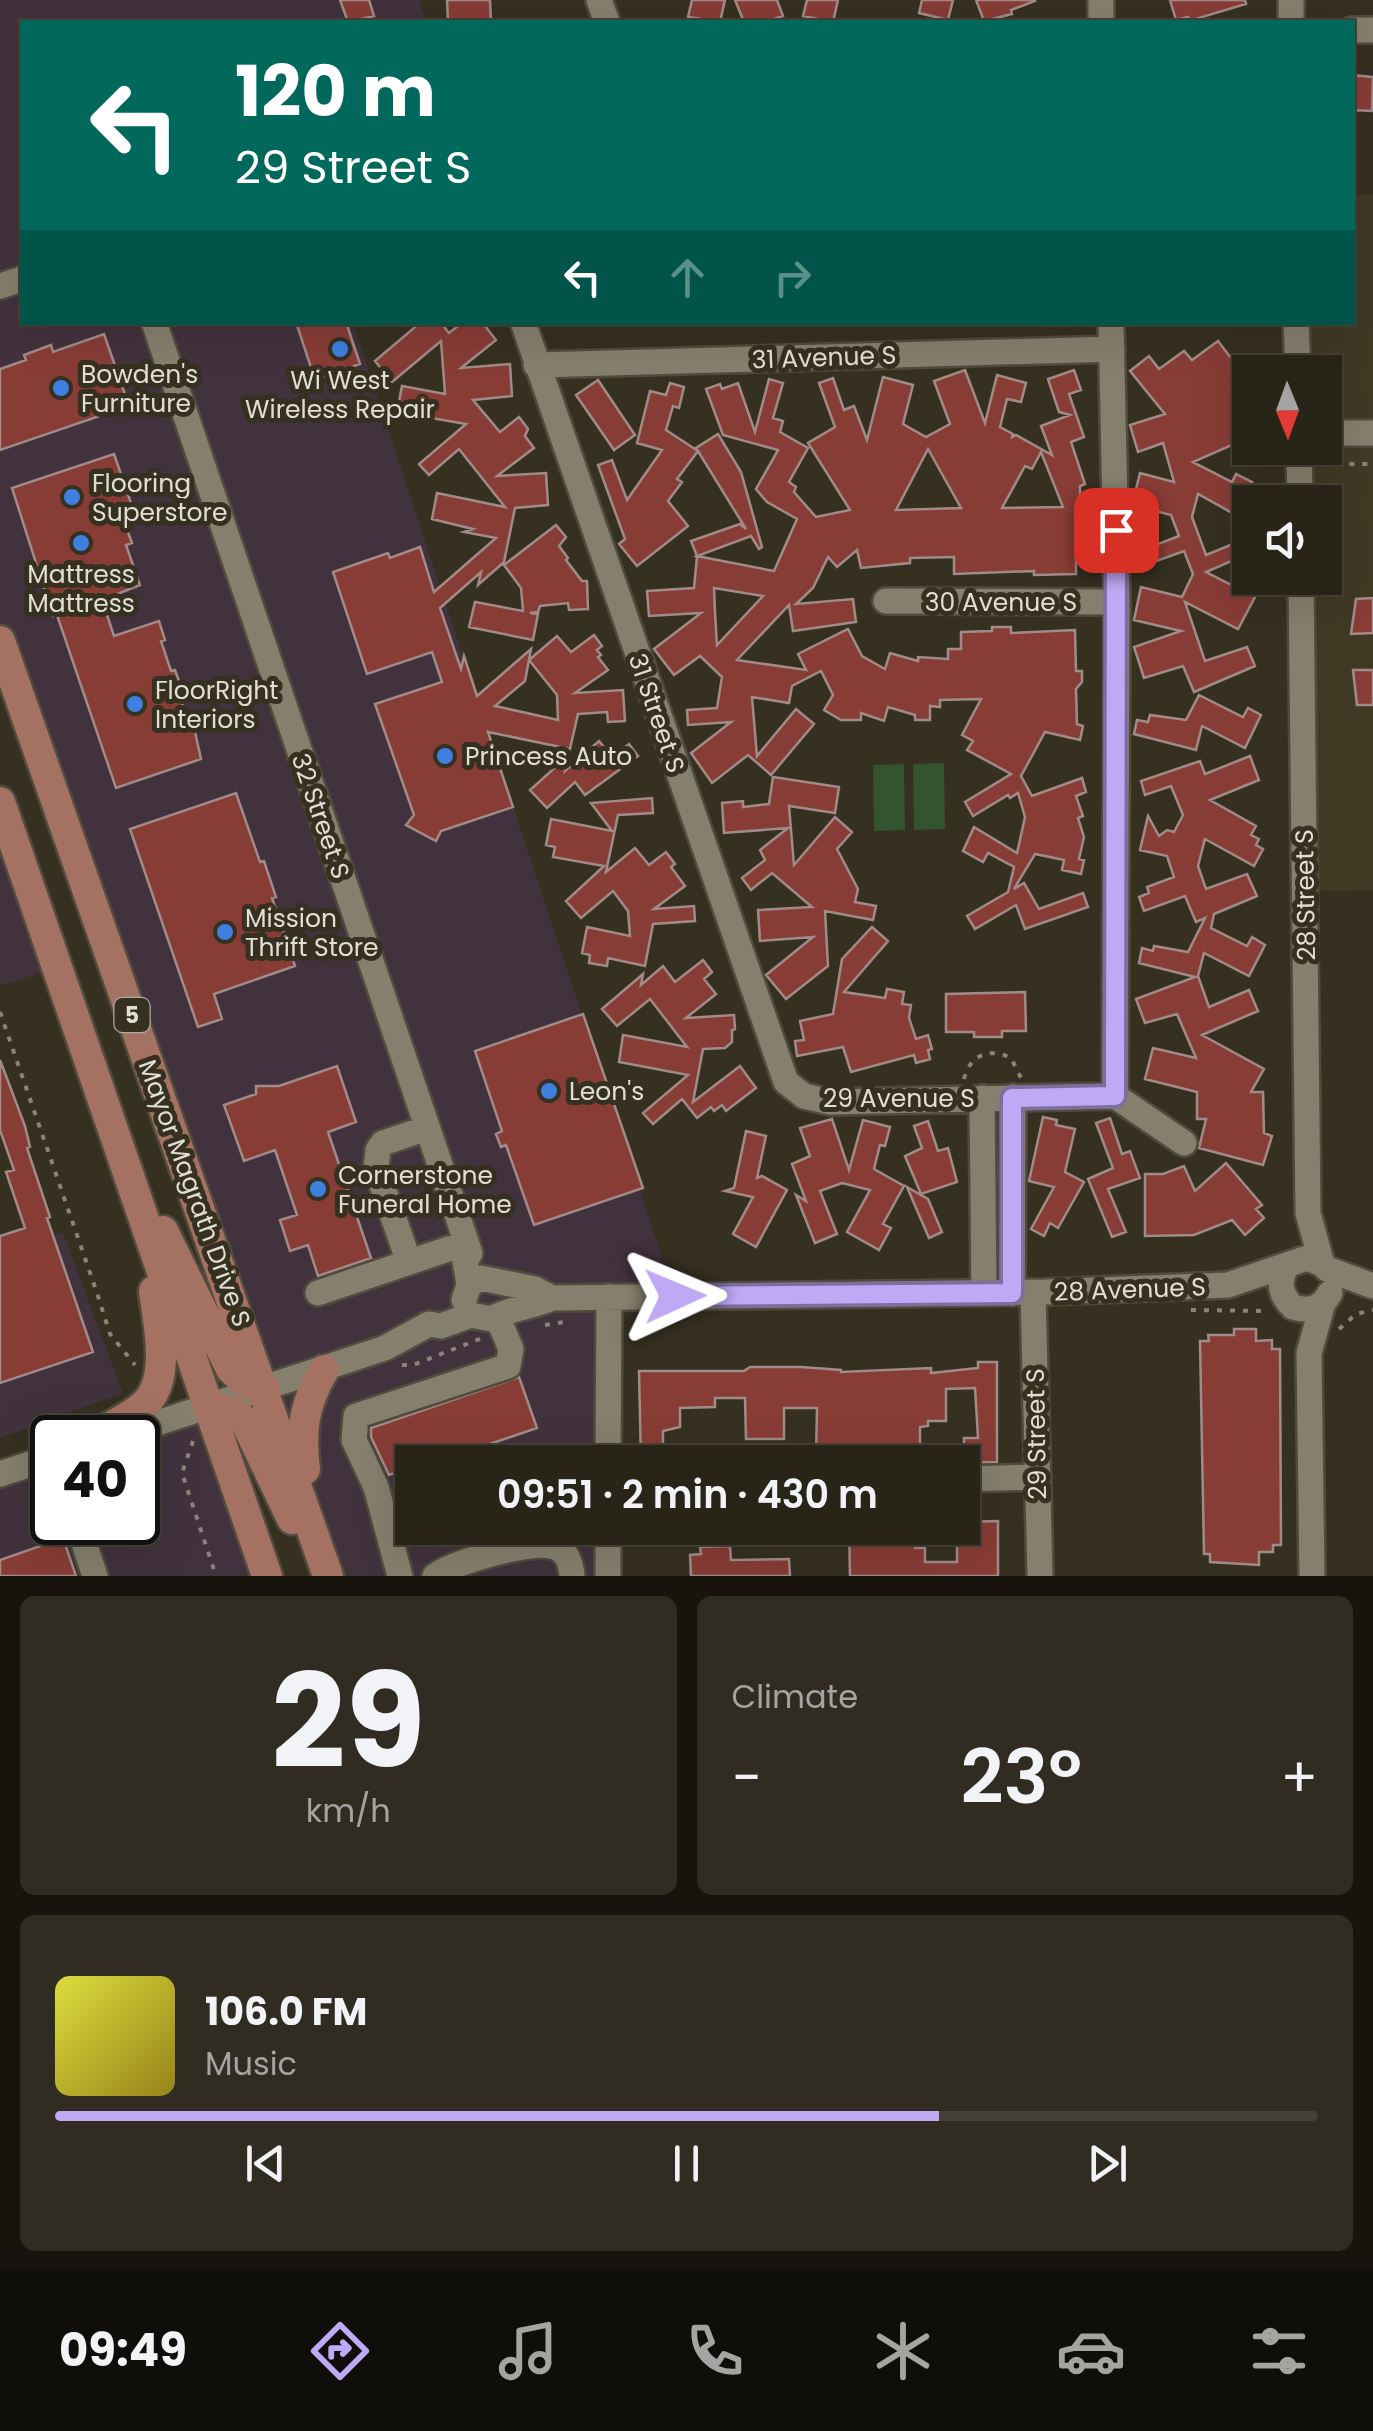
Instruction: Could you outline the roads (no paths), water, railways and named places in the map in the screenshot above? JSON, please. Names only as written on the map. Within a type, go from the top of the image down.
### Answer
[{"type":"main road","name":"Mayor Magrath Drive S","points":[[0,641],[265,1388],[323,1569]]},
{"type":"main road","name":"5","points":[[0,802],[9,845],[267,1576]]},
{"type":"main road","points":[[110,1126],[232,1369],[244,1382],[265,1388]]},
{"type":"main road","points":[[127,1415],[145,1404],[159,1380],[158,1327],[148,1238]]},
{"type":"main road","points":[[323,1569],[301,1436],[304,1410],[324,1370]]},
{"type":"main road","points":[[208,1406],[234,1412],[245,1422],[323,1569]]},
{"type":"street","name":"32 Street S","points":[[155,325],[468,1248],[465,1262],[485,1304]]},
{"type":"street","name":"31 Street S","points":[[524,325],[786,1082],[804,1096]]},
{"type":"street","points":[[1111,325],[1117,602],[1115,1096],[1184,1143]]},
{"type":"street","points":[[1296,325],[1297,355]]},
{"type":"street","name":"31 Avenue S","points":[[536,364],[1112,349]]},
{"type":"street","points":[[1342,441],[1373,433]]},
{"type":"street","name":"28 Street S","points":[[1301,595],[1308,1213]]},
{"type":"street","name":"30 Avenue S","points":[[886,601],[1117,602]]},
{"type":"street","name":"29 Avenue S","points":[[804,1096],[830,1102],[1115,1096]]},
{"type":"street","points":[[973,1098],[984,1293]]},
{"type":"street","name":"29 Street S","points":[[1018,1098],[1022,1293],[1038,1477],[1040,1576]]},
{"type":"street","points":[[409,1262],[375,1158],[384,1143],[427,1128]]},
{"type":"street","points":[[1308,1213],[1280,1286],[1284,1308],[1309,1353]]},
{"type":"street","points":[[1308,1213],[1332,1286],[1309,1353],[1312,1576]]},
{"type":"street","points":[[318,1293],[409,1262],[468,1248]]},
{"type":"street","points":[[1228,1285],[1307,1258],[1373,1286]]},
{"type":"street","points":[[1228,1285],[1284,1308],[1312,1309],[1326,1300],[1373,1286]]},
{"type":"street","name":"28 Avenue S","points":[[160,1422],[385,1348],[429,1324],[440,1326],[485,1304],[534,1306],[552,1298],[1022,1293],[1228,1285]]},
{"type":"street","points":[[608,1445],[609,1297]]},
{"type":"street","points":[[400,1576],[376,1487],[354,1440],[356,1416],[504,1368],[485,1304]]},
{"type":"street","points":[[0,1474],[30,1464]]},
{"type":"street","points":[[980,1478],[1038,1477]]},
{"type":"street","points":[[85,1545],[96,1576]]},
{"type":"street","points":[[608,1545],[608,1576]]},
{"type":"street","points":[[435,1576],[504,1552],[552,1546],[564,1552],[572,1576]]},
{"type":"place","name":"Wi West Wireless Repair","points":[[340,349]]},
{"type":"place","name":"Bowden's Furniture","points":[[61,388]]},
{"type":"place","name":"Flooring Superstore","points":[[72,497]]},
{"type":"place","name":"Mattress Mattress","points":[[81,543]]},
{"type":"place","name":"FloorRight Interiors","points":[[135,704]]},
{"type":"place","name":"Princess Auto","points":[[445,756]]},
{"type":"place","name":"Mission Thrift Store","points":[[225,932]]},
{"type":"place","name":"Leon's","points":[[549,1091]]},
{"type":"place","name":"Cornerstone Funeral Home","points":[[318,1189]]}]
